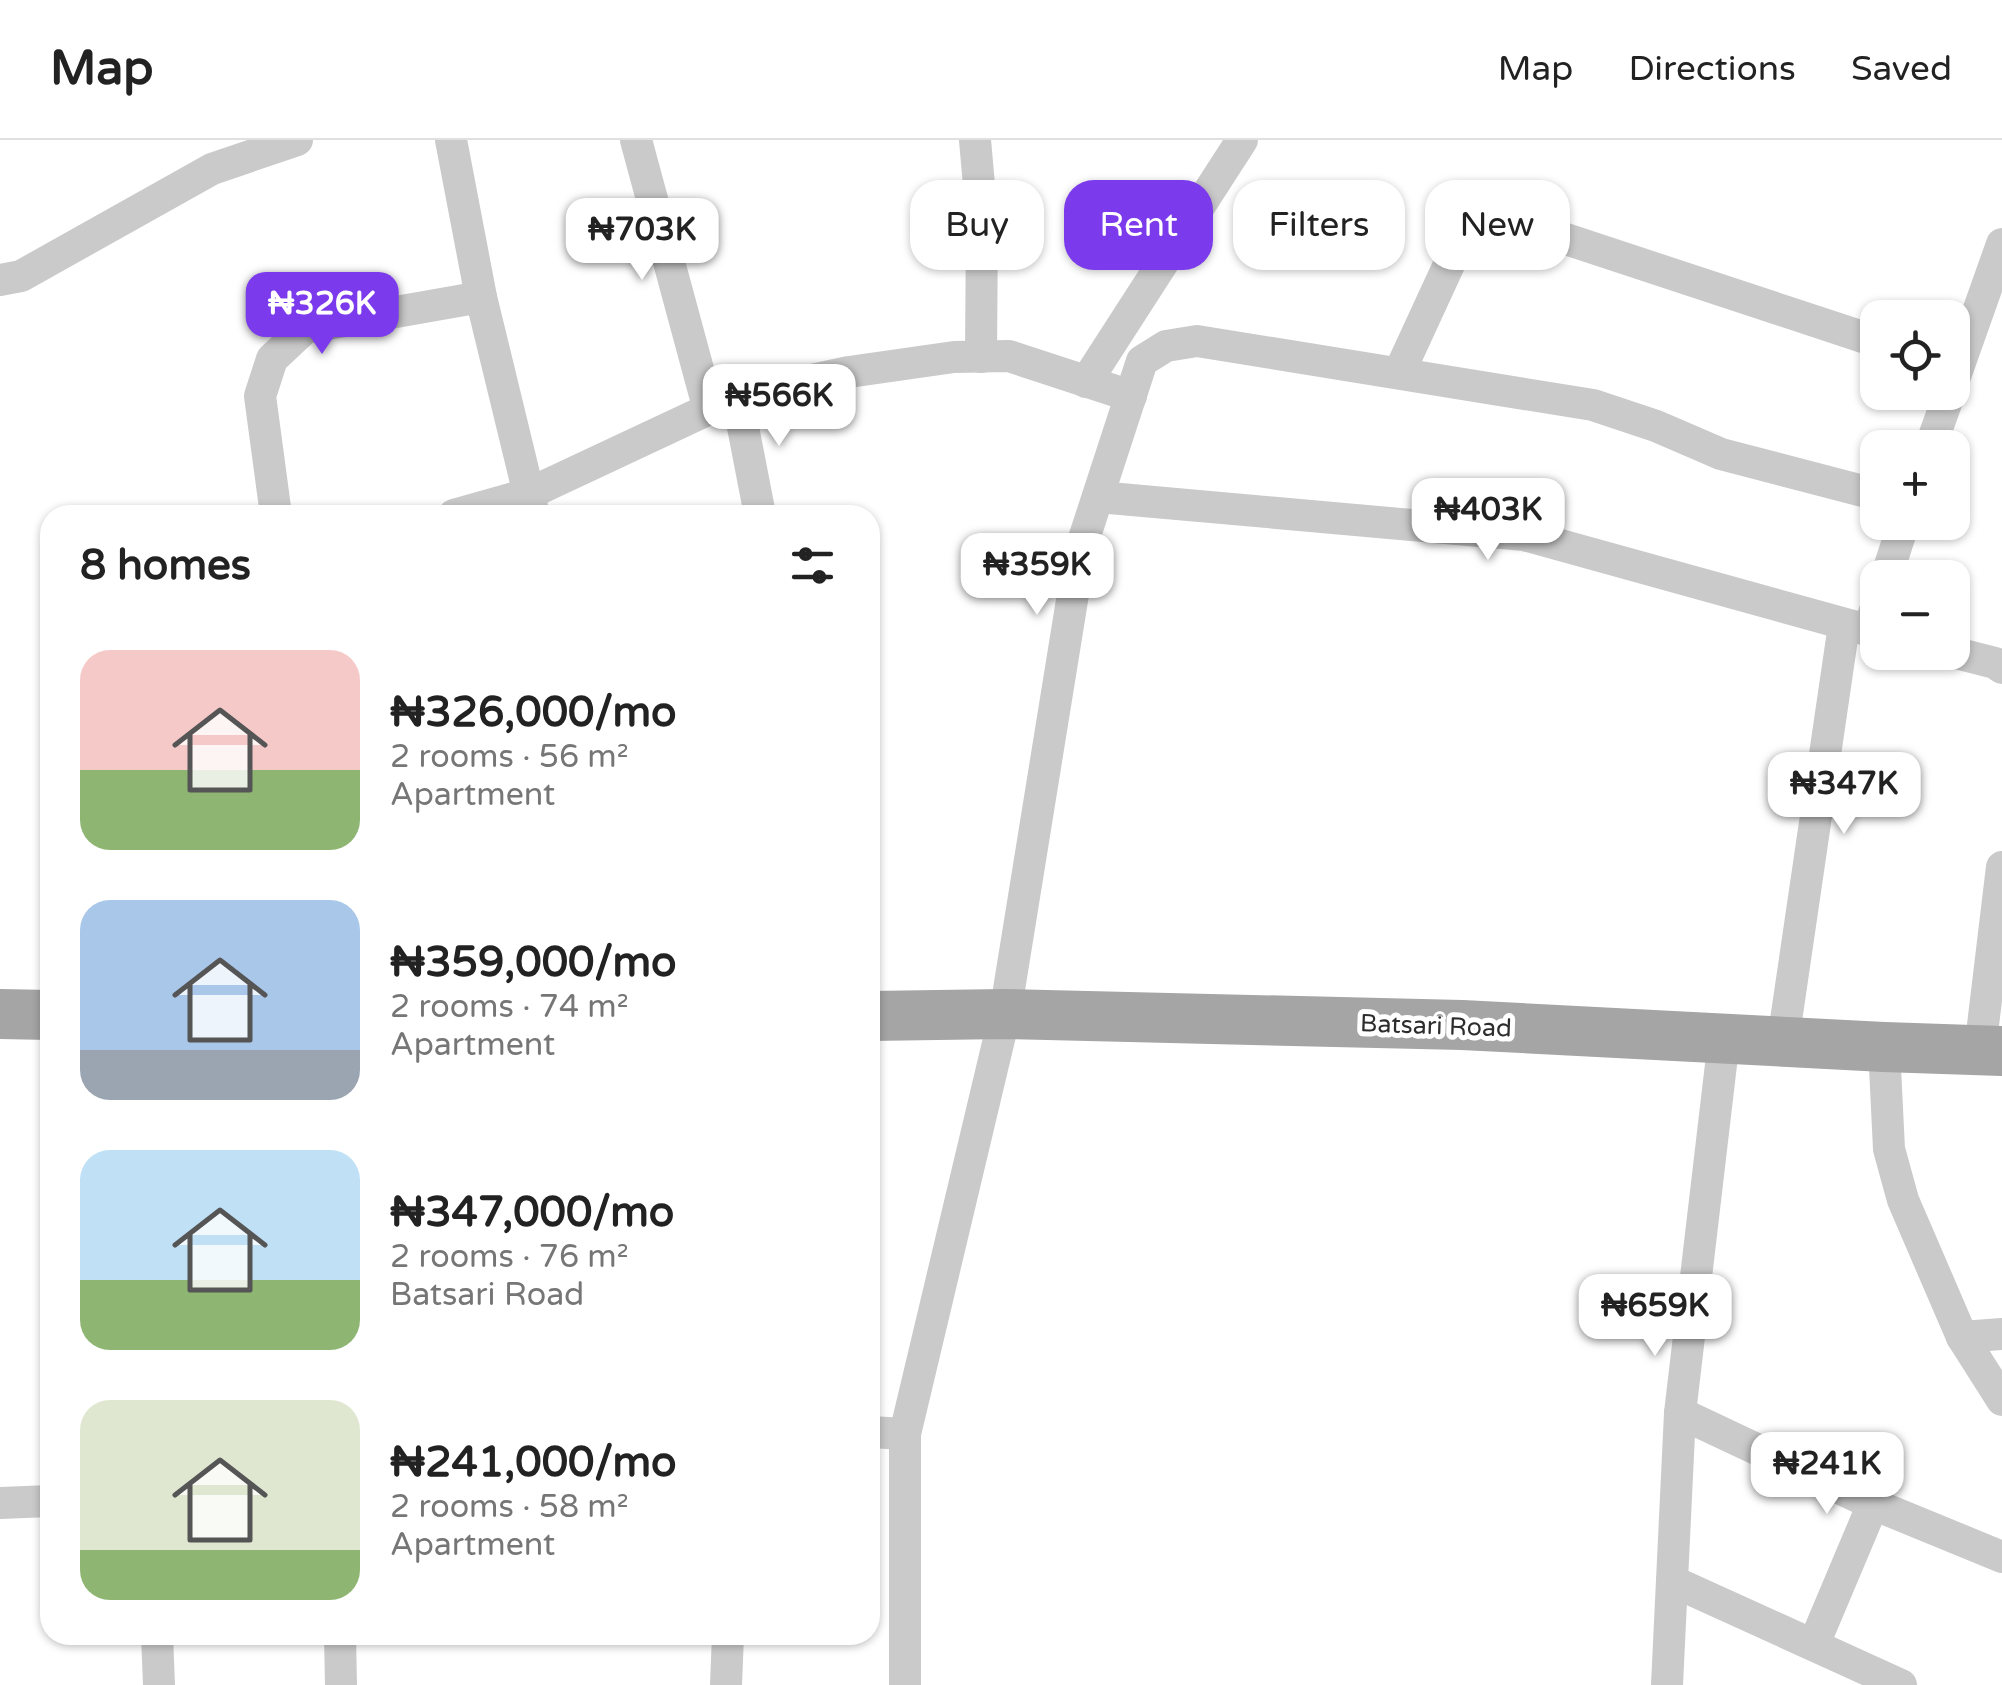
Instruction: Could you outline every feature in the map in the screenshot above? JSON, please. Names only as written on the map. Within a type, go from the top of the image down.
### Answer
[{"type":"main road","name":"Batsari Road","points":[[880,1012],[1462,1025],[1991,1050]]},
{"type":"main road","points":[[0,1014],[40,1015]]},
{"type":"street","points":[[0,280],[21,276],[212,169],[297,140]]},
{"type":"street","points":[[451,140],[480,297],[531,504],[723,403],[849,372],[954,357],[1009,356],[1130,396]]},
{"type":"street","points":[[636,140],[757,505]]},
{"type":"street","points":[[975,140],[982,219],[982,356]]},
{"type":"street","points":[[1086,382],[1242,140]]},
{"type":"street","points":[[1399,373],[1470,219],[1488,212],[1860,336]]},
{"type":"street","points":[[1970,332],[2002,244]]},
{"type":"street","points":[[275,505],[260,396],[272,359],[305,328],[480,297]]},
{"type":"street","points":[[905,1685],[904,1434],[1005,1014],[1080,551],[1142,362],[1166,346],[1197,341],[1593,405],[1721,454],[1860,490]]},
{"type":"street","points":[[1098,497],[1524,535],[1860,621]]},
{"type":"street","points":[[1970,656],[1995,662],[2002,668]]},
{"type":"street","points":[[1782,1040],[1860,657]]},
{"type":"street","points":[[1991,1050],[2002,866]]},
{"type":"street","points":[[1667,1685],[1680,1413],[1724,1040]]},
{"type":"street","points":[[1884,1047],[1890,1149],[1903,1200],[1962,1338],[2002,1400]]},
{"type":"street","points":[[1962,1338],[2002,1334]]},
{"type":"street","points":[[1680,1413],[1872,1504],[2002,1557]]},
{"type":"street","points":[[880,1433],[904,1434]]},
{"type":"street","points":[[0,1503],[40,1501]]},
{"type":"street","points":[[1814,1644],[1872,1504]]},
{"type":"street","points":[[1672,1582],[1901,1685]]},
{"type":"street","points":[[158,1645],[158,1685]]},
{"type":"street","points":[[340,1645],[341,1685]]},
{"type":"street","points":[[726,1685],[728,1645]]}]
